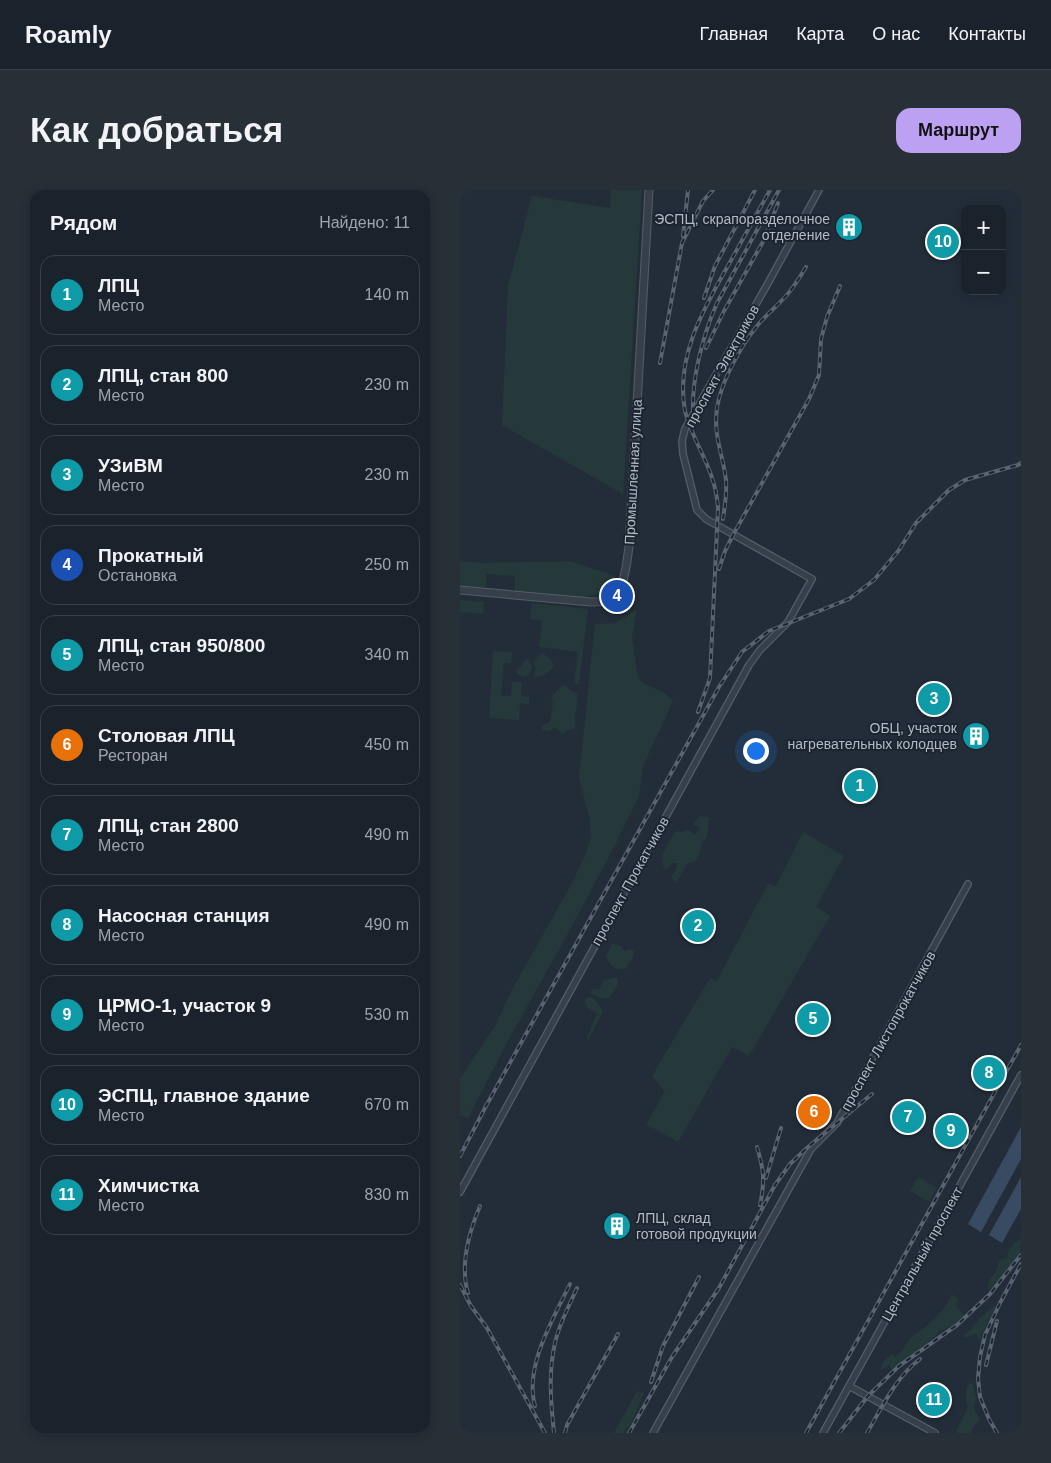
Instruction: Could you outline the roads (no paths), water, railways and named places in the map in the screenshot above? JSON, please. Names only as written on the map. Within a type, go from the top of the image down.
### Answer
[{"type":"street","name":"Промышленная улица","points":[[460,590],[591,602],[607,600],[618,591],[625,575],[629,547],[649,190]]},
{"type":"street","name":"проспект Электриков","points":[[812,579],[706,519],[697,510],[683,454],[682,441],[685,429],[819,190]]},
{"type":"street","name":"проспект Прокатчиков","points":[[460,1192],[749,665],[760,650],[788,622],[812,579]]},
{"type":"street","name":"проспект Листопрокатчиков","points":[[653,1433],[811,1149],[837,1123],[968,884]]},
{"type":"street","name":"Центральный проспект","points":[[823,1433],[1021,1075]]},
{"type":"street","points":[[849,1386],[935,1433]]},
{"type":"water","points":[[1021,1127],[1021,1159],[981,1232],[968,1224]]},
{"type":"water","points":[[1021,1177],[1021,1209],[1002,1243],[989,1235]]},
{"type":"railway","points":[[683,236],[688,190]]},
{"type":"railway","points":[[660,363],[682,243],[703,201],[713,190]]},
{"type":"railway","points":[[704,298],[715,266],[755,190]]},
{"type":"railway","points":[[698,712],[710,678],[718,508],[712,479],[685,411],[684,371],[688,352],[701,316],[770,190]]},
{"type":"railway","points":[[694,424],[693,394],[695,378],[706,331],[717,303],[779,190]]},
{"type":"railway","points":[[706,348],[724,311],[764,240],[778,203]]},
{"type":"railway","points":[[723,519],[726,480],[716,427],[719,398],[732,365],[751,334],[760,322],[789,293],[806,267]]},
{"type":"railway","points":[[719,569],[733,535],[809,399],[819,375],[821,339],[827,317],[840,286]]},
{"type":"railway","points":[[460,1156],[719,687],[742,652],[769,631],[849,599],[874,580],[899,550],[916,523],[949,490],[965,480],[1021,463]]},
{"type":"railway","points":[[806,1433],[1021,1045]]},
{"type":"railway","points":[[629,1433],[672,1357],[719,1288],[775,1185],[790,1164],[872,1094]]},
{"type":"railway","points":[[766,1178],[781,1128]]},
{"type":"railway","points":[[757,1147],[763,1176],[760,1205]]},
{"type":"railway","points":[[468,1293],[465,1260],[472,1227],[480,1206]]},
{"type":"railway","points":[[839,1433],[868,1396],[899,1366],[957,1325],[990,1294],[1021,1255]]},
{"type":"railway","points":[[997,1433],[980,1397],[978,1378],[980,1357],[985,1335],[1021,1264]]},
{"type":"railway","points":[[651,1382],[663,1346],[699,1277]]},
{"type":"railway","points":[[535,1406],[533,1375],[537,1359],[549,1328],[570,1284]]},
{"type":"railway","points":[[460,1285],[471,1306],[487,1328],[545,1433]]},
{"type":"railway","points":[[554,1433],[551,1366],[559,1329],[577,1288]]},
{"type":"railway","points":[[986,1365],[997,1321]]},
{"type":"railway","points":[[565,1433],[567,1425],[618,1334]]},
{"type":"railway","points":[[867,1433],[897,1383],[911,1366],[920,1359]]},
{"type":"place","name":"ЭСПЦ, скрапоразделочное отделение","points":[[849,227]]},
{"type":"place","name":"ЭСПЦ, главное здание","points":[[943,242]]},
{"type":"place","name":"Прокатный","points":[[617,596]]},
{"type":"place","name":"УЗиВМ","points":[[934,699]]},
{"type":"place","name":"ОБЦ, участок нагревательных колодцев","points":[[976,736]]},
{"type":"place","name":"ЛПЦ","points":[[860,786]]},
{"type":"place","name":"ЛПЦ, стан 800","points":[[698,926]]},
{"type":"place","name":"ЛПЦ, стан 950/800","points":[[813,1019]]},
{"type":"place","name":"Насосная станция","points":[[989,1073]]},
{"type":"place","name":"Столовая ЛПЦ","points":[[814,1112]]},
{"type":"place","name":"ЛПЦ, стан 2800","points":[[908,1117]]},
{"type":"place","name":"ЦРМО-1, участок 9","points":[[951,1131]]},
{"type":"place","name":"ЛПЦ, склад готовой продукции","points":[[617,1226]]},
{"type":"place","name":"Химчистка","points":[[934,1400]]}]
